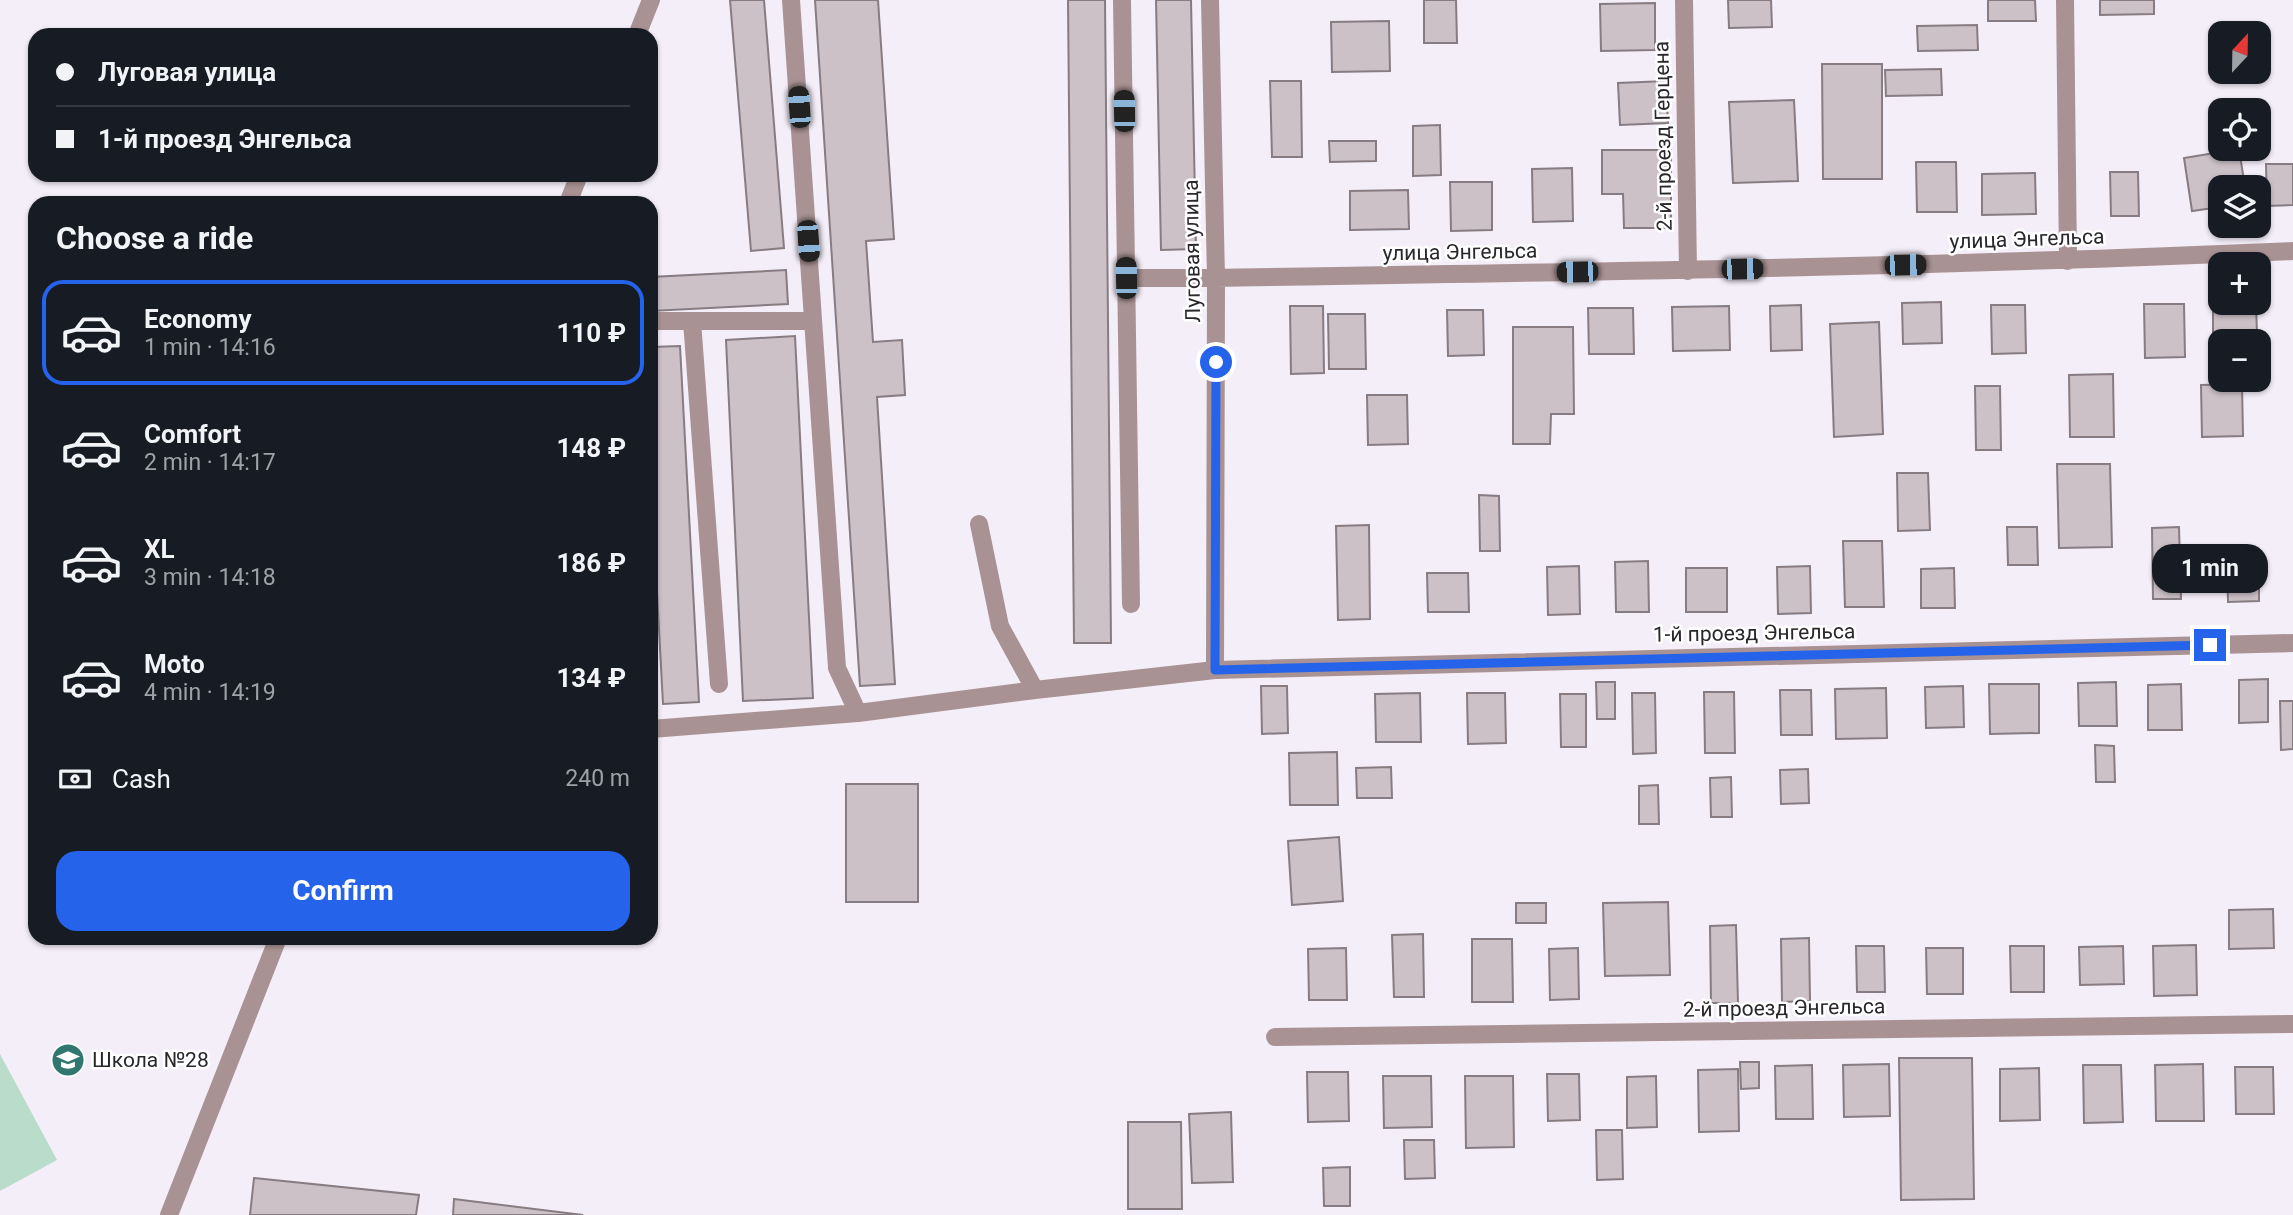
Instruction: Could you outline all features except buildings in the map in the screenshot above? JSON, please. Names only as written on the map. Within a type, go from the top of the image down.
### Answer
[{"type":"street","points":[[640,28],[651,0]]},
{"type":"street","points":[[791,0],[837,668],[858,713]]},
{"type":"street","points":[[1122,0],[1131,604]]},
{"type":"street","name":"Луговая улица","points":[[1210,0],[1216,278],[1215,670]]},
{"type":"street","name":"2-й проезд Герцена","points":[[1684,0],[1688,271]]},
{"type":"street","points":[[2065,0],[2068,261]]},
{"type":"street","name":"улица Энгельса","points":[[1126,278],[1688,271],[2068,261],[2293,251]]},
{"type":"street","points":[[658,321],[813,321]]},
{"type":"street","points":[[692,321],[719,684]]},
{"type":"street","points":[[979,524],[1000,626],[1035,690]]},
{"type":"street","name":"1-й проезд Энгельса","points":[[658,728],[858,713],[1215,670],[2293,643]]},
{"type":"street","points":[[169,1215],[275,945]]},
{"type":"street","name":"2-й проезд Энгельса","points":[[1275,1037],[2293,1024]]},
{"type":"green space","points":[[0,1054],[57,1160],[0,1191]]},
{"type":"place","name":"Школа №28","points":[[68,1060]]},
{"type":"route","points":[[1216,362],[1215,670],[2210,645]]}]
